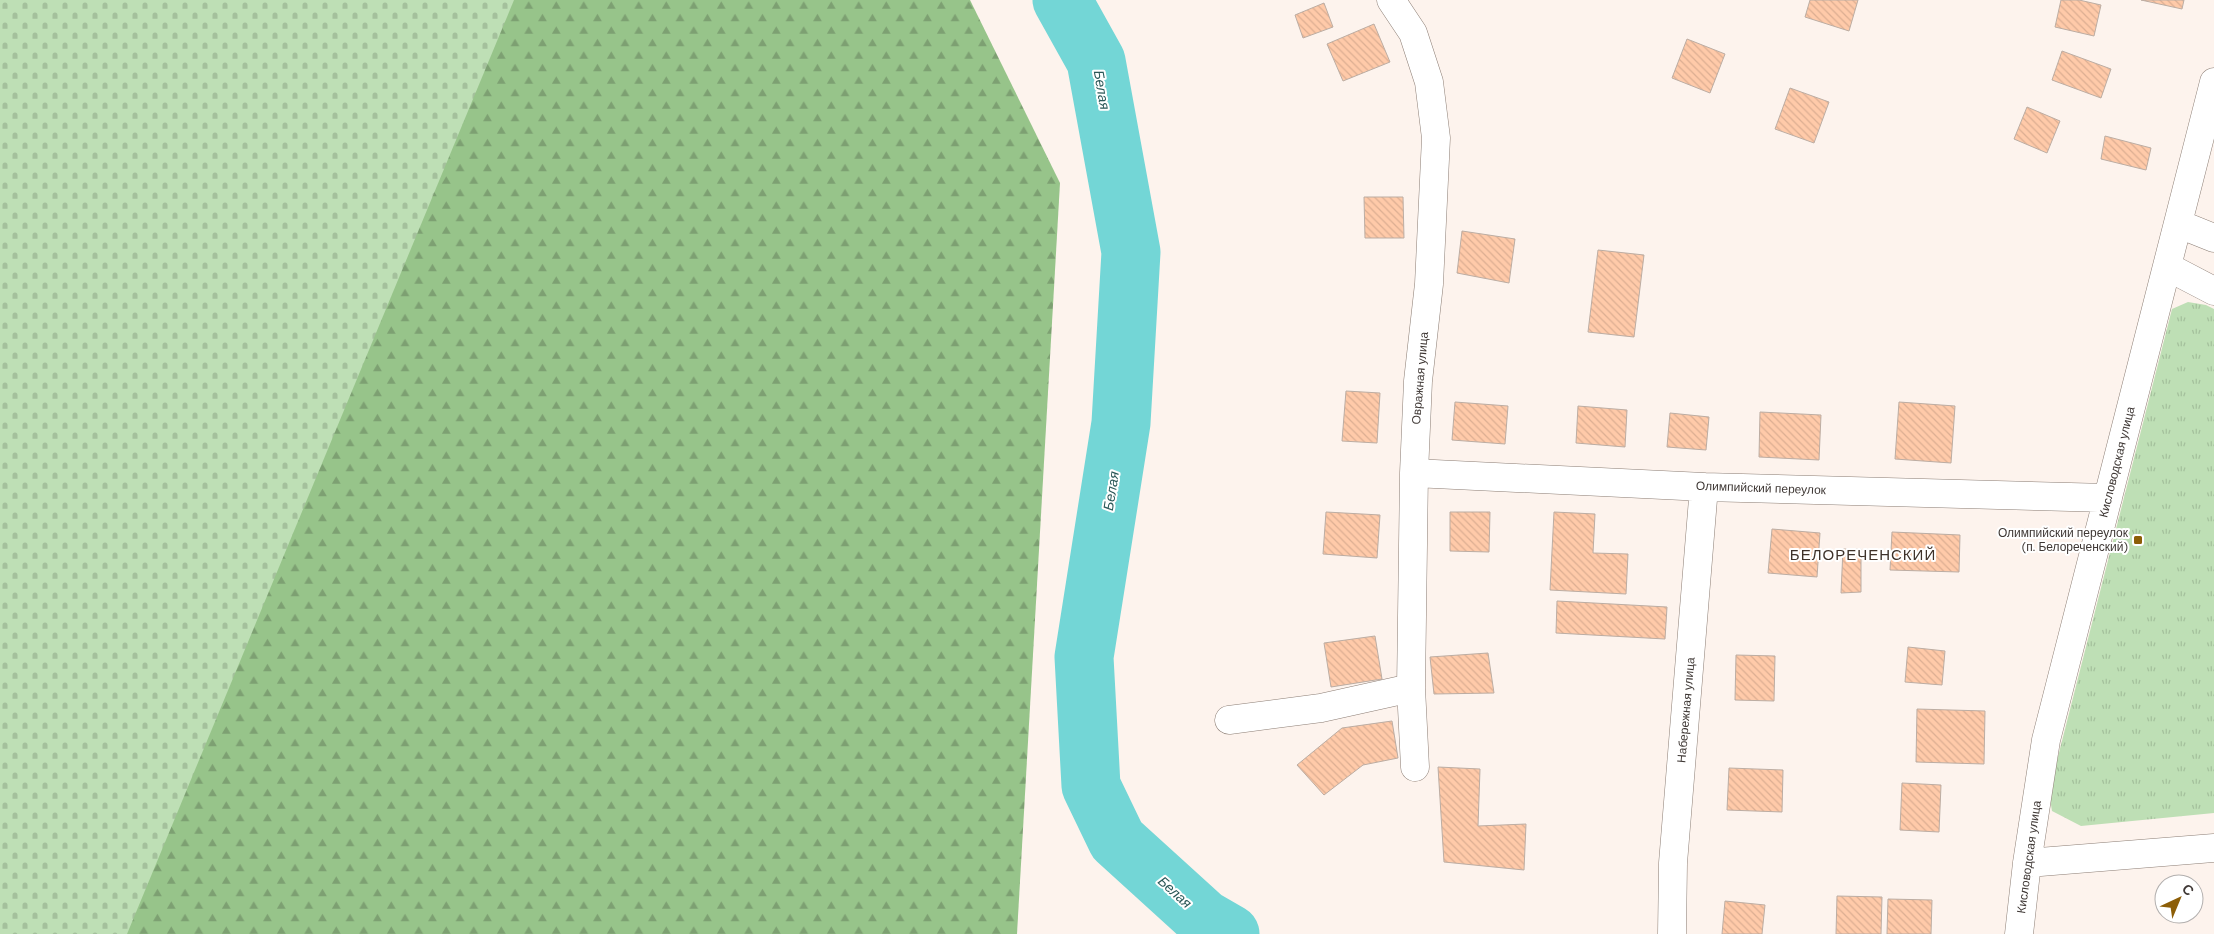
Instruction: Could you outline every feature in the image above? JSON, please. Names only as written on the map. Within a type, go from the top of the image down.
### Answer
[{"type":"street","name":"Овражная улица","points":[[1391,0],[1413,33],[1429,82],[1436,138],[1429,284],[1418,380],[1414,473],[1411,688],[1415,767]]},
{"type":"street","name":"Кисловодская улица","points":[[2019,934],[2026,863],[2046,740],[2214,82]]},
{"type":"street","points":[[2179,224],[2214,238]]},
{"type":"street","points":[[2168,267],[2214,291]]},
{"type":"street","name":"Олимпийский переулок","points":[[1414,473],[1704,487],[2108,498]]},
{"type":"street","name":"Набережная улица","points":[[1672,934],[1673,863],[1704,487]]},
{"type":"street","points":[[1229,720],[1320,708],[1411,688]]},
{"type":"street","points":[[2026,863],[2214,848]]},
{"type":"green space","points":[[0,0],[970,0],[1060,183],[1017,934],[0,934]]},
{"type":"green space","points":[[0,0],[514,0],[127,934],[0,934]]},
{"type":"green space","points":[[2188,302],[2206,305],[2214,309],[2214,813],[2081,826],[2052,811],[2049,792],[2172,309]]},
{"type":"building","points":[[1810,0],[1858,0],[1849,31],[1805,17]]},
{"type":"building","points":[[2061,0],[2079,0],[2101,5],[2094,36],[2055,27]]},
{"type":"building","points":[[2141,0],[2184,0],[2182,9]]},
{"type":"building","points":[[1324,3],[1333,27],[1303,38],[1295,15]]},
{"type":"building","points":[[1374,24],[1390,62],[1343,81],[1327,44]]},
{"type":"building","points":[[1687,39],[1725,54],[1710,93],[1672,78]]},
{"type":"building","points":[[2062,51],[2111,69],[2101,98],[2052,80]]},
{"type":"building","points":[[1790,88],[1829,102],[1814,143],[1775,129]]},
{"type":"building","points":[[2027,107],[2060,121],[2047,153],[2014,139]]},
{"type":"building","points":[[2105,136],[2151,148],[2146,170],[2101,159]]},
{"type":"building","points":[[1364,197],[1403,197],[1404,238],[1365,238]]},
{"type":"building","points":[[1462,231],[1515,239],[1509,283],[1457,273]]},
{"type":"building","points":[[1598,250],[1644,255],[1634,337],[1588,332]]},
{"type":"building","points":[[1346,391],[1380,393],[1377,443],[1342,441]]},
{"type":"building","points":[[1455,402],[1508,406],[1505,444],[1452,440]]},
{"type":"building","points":[[1899,402],[1955,406],[1951,463],[1895,459]]},
{"type":"building","points":[[1578,406],[1627,410],[1625,447],[1576,443]]},
{"type":"building","points":[[1760,412],[1821,415],[1819,460],[1759,457]]},
{"type":"building","points":[[1670,413],[1709,417],[1706,450],[1667,447]]},
{"type":"building","points":[[1326,512],[1380,515],[1377,558],[1323,554]]},
{"type":"building","points":[[1450,512],[1490,512],[1489,552],[1450,551]]},
{"type":"building","points":[[1554,512],[1595,514],[1593,553],[1628,554],[1626,594],[1550,590]]},
{"type":"building","points":[[1772,529],[1820,533],[1817,577],[1768,573]]},
{"type":"building","points":[[1892,532],[1960,535],[1959,572],[1890,570]]},
{"type":"building","points":[[1843,549],[1861,549],[1861,592],[1841,593]]},
{"type":"building","points":[[1557,601],[1667,607],[1665,639],[1556,633]]},
{"type":"building","points":[[1375,636],[1382,679],[1331,687],[1324,643]]},
{"type":"building","points":[[1908,647],[1945,651],[1942,685],[1905,682]]},
{"type":"building","points":[[1488,653],[1494,693],[1434,694],[1430,657]]},
{"type":"building","points":[[1736,655],[1775,656],[1774,701],[1735,700]]},
{"type":"building","points":[[1917,709],[1985,711],[1984,764],[1916,762]]},
{"type":"building","points":[[1392,721],[1398,758],[1363,765],[1324,795],[1297,765],[1342,728]]},
{"type":"building","points":[[1438,767],[1480,769],[1478,826],[1526,824],[1524,870],[1444,862]]},
{"type":"building","points":[[1729,768],[1783,770],[1782,812],[1727,810]]},
{"type":"building","points":[[1902,783],[1941,785],[1939,832],[1900,830]]},
{"type":"building","points":[[1837,896],[1882,897],[1881,934],[1836,934]]},
{"type":"building","points":[[1888,899],[1932,900],[1931,934],[1887,934]]},
{"type":"building","points":[[1725,901],[1765,905],[1762,934],[1722,934]]},
{"type":"waterway","name":"Белая","points":[[1062,0],[1096,61],[1131,252],[1121,423],[1084,657],[1091,786],[1117,840],[1204,919],[1230,934]]},
{"type":"place","name":"Олимпийский переулок (п. Белореченский)","points":[[2138,540]]},
{"type":"district","name":"БЕЛОРЕЧЕНСКИЙ","points":[[1863,555]]}]
